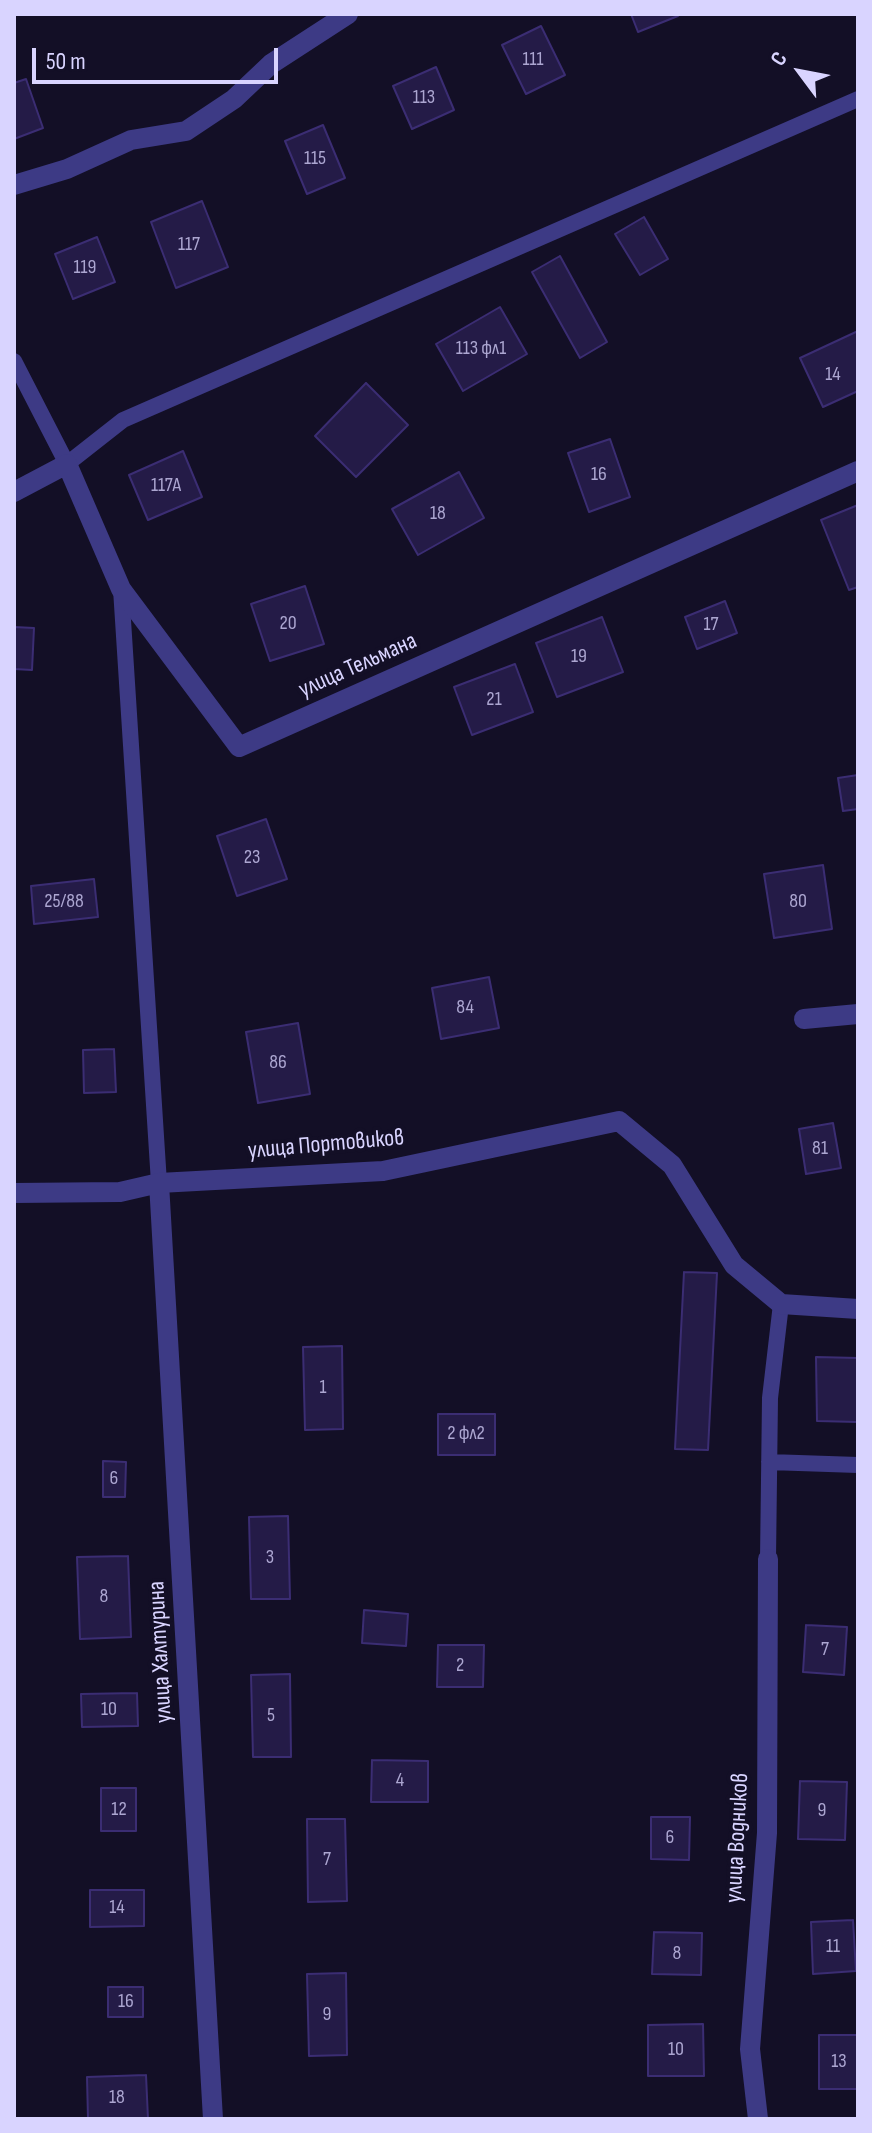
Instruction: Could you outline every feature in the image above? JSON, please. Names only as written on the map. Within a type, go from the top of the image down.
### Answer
[{"type":"street","points":[[14,185],[67,169],[131,140],[186,131],[234,99],[271,64],[348,14]]},
{"type":"street","points":[[14,492],[67,464]]},
{"type":"street","name":"улица Тельмана","points":[[67,464],[121,589],[239,747],[858,471]]},
{"type":"street","points":[[804,1019],[858,1014]]},
{"type":"street","name":"улица Портовиков","points":[[14,1193],[120,1192],[159,1183],[383,1171],[619,1121],[672,1165],[734,1265],[781,1304]]},
{"type":"street","name":"улица Халтурина","points":[[159,1183],[213,2119]]},
{"type":"street","points":[[781,1304],[858,1309]]},
{"type":"street","name":"улица Водников","points":[[758,2119],[750,2049],[767,1833],[768,1559]]},
{"type":"lane","points":[[14,361],[67,464],[123,420],[858,99]]},
{"type":"lane","points":[[121,589],[159,1183]]},
{"type":"lane","points":[[768,1559],[770,1398],[781,1304]]},
{"type":"lane","points":[[769,1462],[858,1465]]},
{"type":"building","points":[[631,14],[678,14],[678,16],[638,32]]},
{"type":"building","points":[[541,26],[565,75],[526,94],[502,45]]},
{"type":"building","points":[[436,67],[454,110],[412,129],[393,86]]},
{"type":"building","points":[[26,79],[43,128],[14,139],[14,83]]},
{"type":"building","points":[[323,125],[345,178],[307,194],[285,141]]},
{"type":"building","points":[[202,201],[228,267],[176,288],[151,222]]},
{"type":"building","points":[[644,217],[668,259],[640,275],[615,234]]},
{"type":"building","points":[[97,237],[115,282],[73,299],[55,254]]},
{"type":"building","points":[[560,256],[607,342],[580,358],[532,272]]},
{"type":"building","points":[[500,307],[527,354],[463,391],[436,344]]},
{"type":"building","points":[[858,331],[858,391],[823,407],[800,358]]},
{"type":"building","points":[[366,383],[408,425],[356,477],[315,436]]},
{"type":"building","points":[[610,439],[630,497],[589,512],[568,453]]},
{"type":"building","points":[[183,451],[202,497],[148,520],[129,475]]},
{"type":"building","points":[[459,472],[484,518],[418,555],[392,509]]},
{"type":"building","points":[[858,505],[858,587],[849,590],[821,520]]},
{"type":"building","points":[[305,586],[324,644],[270,661],[251,604]]},
{"type":"building","points":[[725,601],[737,633],[697,649],[685,617]]},
{"type":"building","points":[[602,617],[623,672],[557,697],[536,643]]},
{"type":"building","points":[[14,627],[34,628],[32,670],[14,669]]},
{"type":"building","points":[[515,664],[533,712],[472,735],[454,687]]},
{"type":"building","points":[[858,775],[858,809],[843,811],[838,778]]},
{"type":"building","points":[[266,819],[287,879],[237,896],[217,836]]},
{"type":"building","points":[[823,865],[832,929],[774,938],[764,874]]},
{"type":"building","points":[[94,879],[98,917],[34,924],[31,886]]},
{"type":"building","points":[[489,977],[499,1028],[441,1039],[432,988]]},
{"type":"building","points":[[298,1023],[310,1094],[258,1103],[246,1032]]},
{"type":"building","points":[[114,1049],[116,1092],[84,1093],[83,1050]]},
{"type":"building","points":[[833,1123],[841,1168],[806,1174],[799,1129]]},
{"type":"building","points":[[684,1272],[717,1273],[708,1450],[675,1449]]},
{"type":"building","points":[[342,1346],[343,1429],[305,1430],[303,1347]]},
{"type":"building","points":[[816,1357],[858,1358],[858,1422],[817,1421]]},
{"type":"building","points":[[438,1414],[495,1414],[495,1455],[438,1455]]},
{"type":"building","points":[[103,1461],[126,1462],[125,1497],[103,1497]]},
{"type":"building","points":[[288,1516],[290,1599],[251,1599],[249,1517]]},
{"type":"building","points":[[128,1556],[131,1637],[80,1639],[77,1557]]},
{"type":"building","points":[[364,1610],[408,1614],[406,1646],[362,1643]]},
{"type":"building","points":[[806,1625],[847,1627],[844,1675],[803,1672]]},
{"type":"building","points":[[438,1645],[484,1645],[483,1687],[437,1687]]},
{"type":"building","points":[[290,1674],[291,1757],[253,1757],[251,1675]]},
{"type":"building","points":[[137,1693],[138,1726],[82,1727],[81,1694]]},
{"type":"building","points":[[372,1760],[428,1761],[428,1802],[371,1802]]},
{"type":"building","points":[[800,1781],[847,1782],[845,1840],[798,1839]]},
{"type":"building","points":[[101,1788],[136,1788],[136,1831],[101,1831]]},
{"type":"building","points":[[651,1817],[690,1817],[689,1860],[651,1859]]},
{"type":"building","points":[[307,1819],[345,1819],[347,1901],[308,1902]]},
{"type":"building","points":[[90,1890],[144,1890],[144,1926],[90,1927]]},
{"type":"building","points":[[853,1920],[856,1971],[813,1974],[811,1922]]},
{"type":"building","points":[[654,1932],[702,1933],[701,1975],[652,1974]]},
{"type":"building","points":[[346,1973],[347,2055],[309,2056],[307,1974]]},
{"type":"building","points":[[108,1987],[143,1987],[143,2017],[108,2017]]},
{"type":"building","points":[[703,2024],[704,2076],[648,2076],[648,2025]]},
{"type":"building","points":[[819,2035],[858,2035],[858,2089],[819,2089]]},
{"type":"building","points":[[146,2075],[148,2119],[88,2119],[87,2077]]}]
